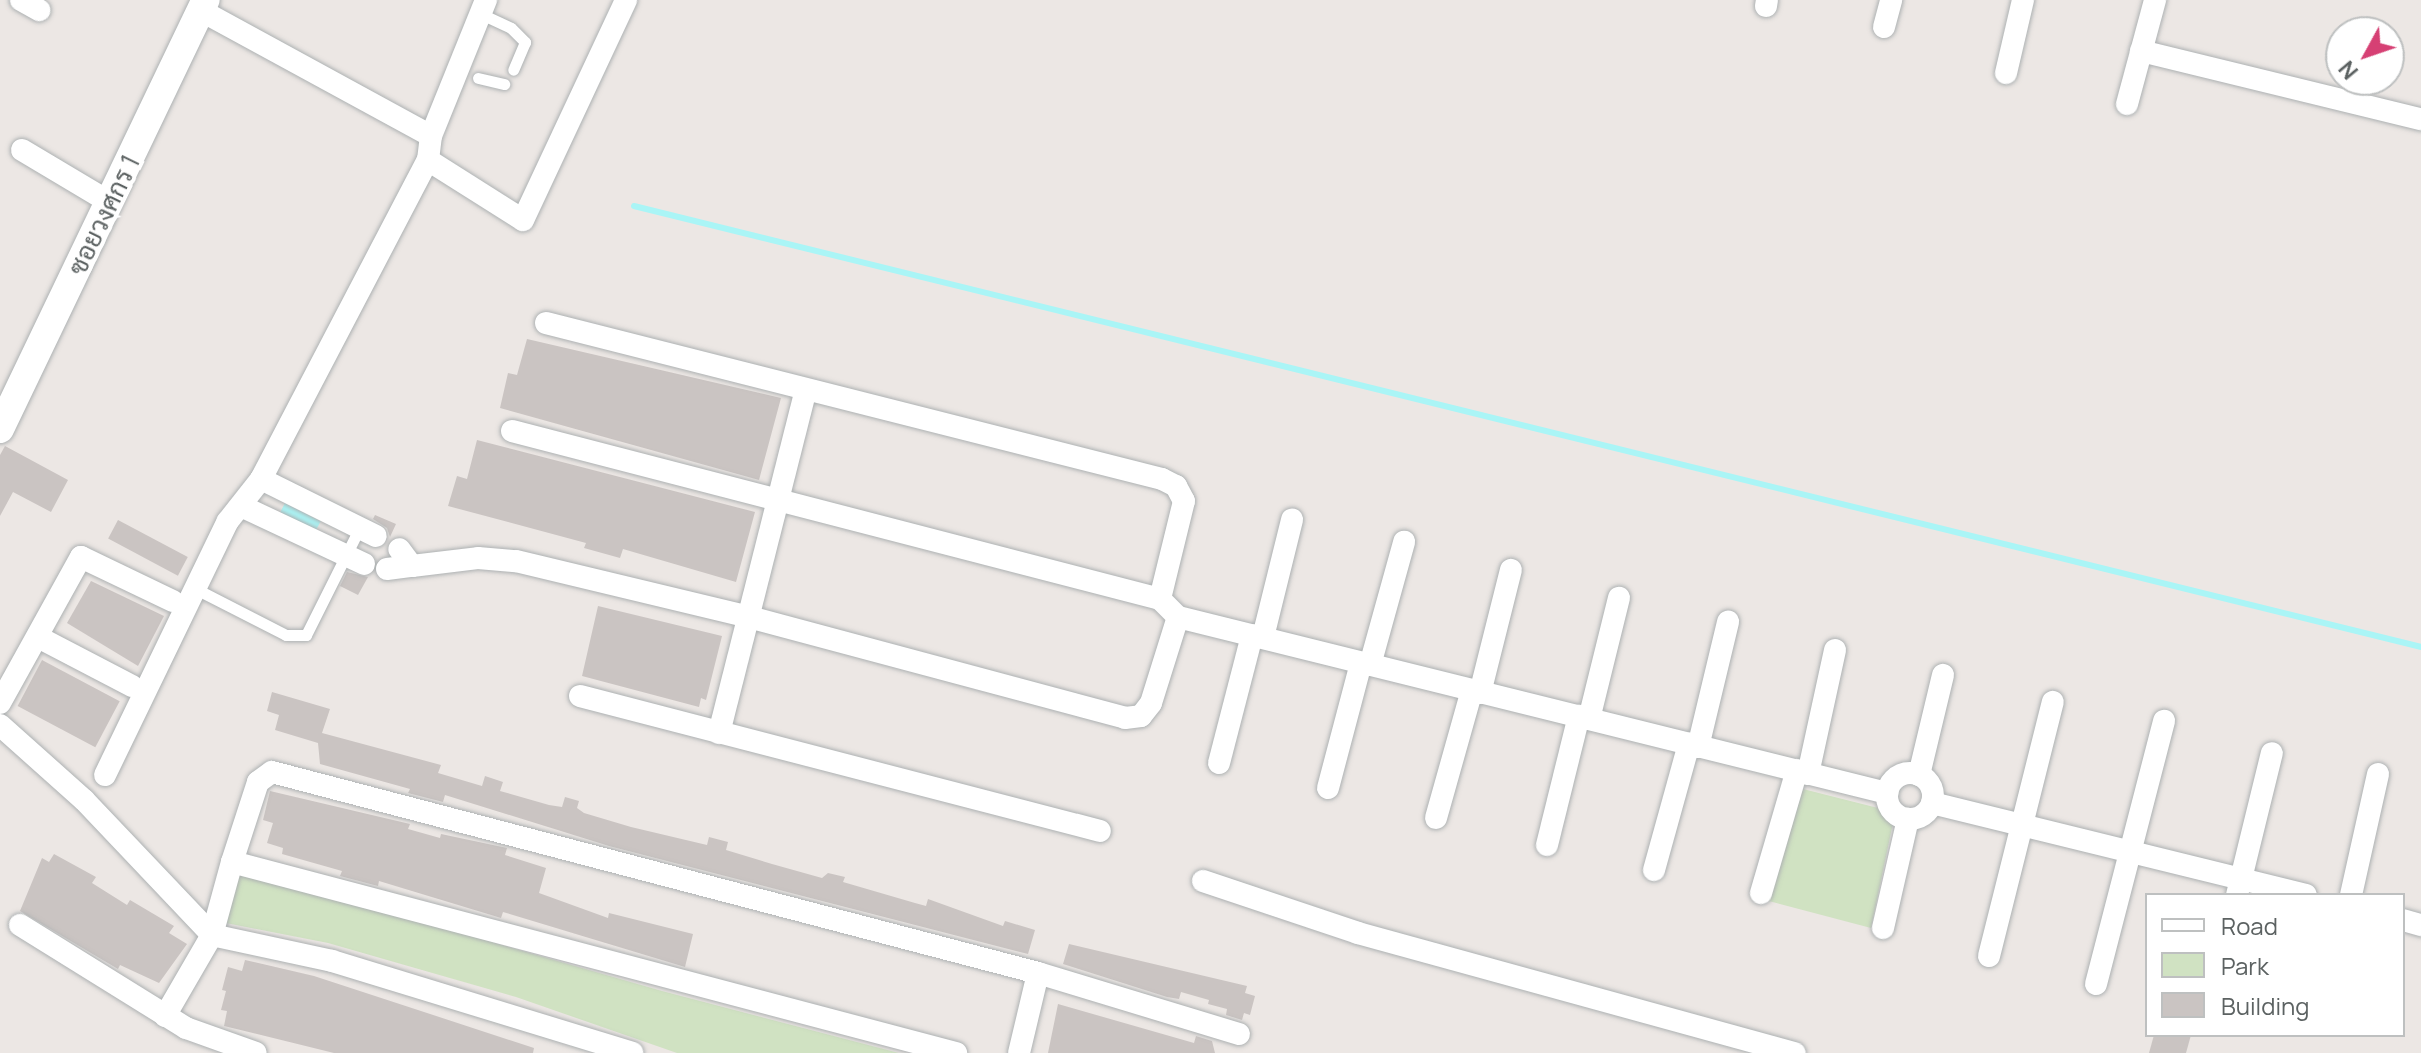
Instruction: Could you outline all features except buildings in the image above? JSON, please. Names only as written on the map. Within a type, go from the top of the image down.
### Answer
[{"type":"street","points":[[428,160],[523,220],[626,0]]},
{"type":"street","points":[[1884,27],[1891,0]]},
{"type":"street","points":[[2006,73],[2023,0]]},
{"type":"street","points":[[2127,104],[2155,0]]},
{"type":"street","points":[[203,5],[431,136]]},
{"type":"street","name":"ซอยวงศกร 1","points":[[0,429],[111,203],[203,5]]},
{"type":"street","points":[[105,775],[228,521],[261,479],[428,160],[431,136],[482,6]]},
{"type":"street","points":[[2141,51],[2421,119]]},
{"type":"street","points":[[22,150],[111,203]]},
{"type":"street","points":[[546,323],[1176,486],[1184,501],[1160,599]]},
{"type":"street","points":[[719,733],[776,497],[806,390]]},
{"type":"street","points":[[512,431],[1160,599],[1178,617],[1887,793]]},
{"type":"street","points":[[261,479],[368,531]]},
{"type":"street","points":[[241,506],[355,560]]},
{"type":"street","points":[[1219,763],[1292,520]]},
{"type":"street","points":[[1328,788],[1404,542]]},
{"type":"street","points":[[0,703],[81,557],[173,601]]},
{"type":"street","points":[[387,569],[405,557],[500,558],[749,617],[1125,718],[1141,716],[1151,703],[1178,617]]},
{"type":"street","points":[[1436,818],[1511,570]]},
{"type":"street","points":[[1547,845],[1619,598]]},
{"type":"street","points":[[1654,870],[1694,745],[1728,622]]},
{"type":"street","points":[[38,637],[132,686]]},
{"type":"street","points":[[1761,893],[1802,772],[1835,650]]},
{"type":"street","points":[[1919,775],[1943,675]]},
{"type":"street","points":[[580,696],[1100,831]]},
{"type":"street","points":[[1989,956],[2053,702]]},
{"type":"street","points":[[2096,984],[2164,721]]},
{"type":"street","points":[[0,725],[84,800],[212,935],[332,961],[632,1053]]},
{"type":"street","points":[[2240,886],[2272,753]]},
{"type":"street","points":[[165,1016],[212,935],[258,782],[272,772],[1038,973],[1239,1034]]},
{"type":"street","points":[[2351,893],[2378,774]]},
{"type":"street","points":[[1899,775],[1919,775],[1931,787],[1932,803],[1923,815],[1908,819],[1894,813],[1887,793],[1899,775]]},
{"type":"street","points":[[1932,803],[2130,850],[2240,886],[2291,893]]},
{"type":"street","points":[[1883,928],[1908,819]]},
{"type":"street","points":[[232,862],[956,1053]]},
{"type":"street","points":[[1203,881],[1358,933],[1795,1053]]},
{"type":"street","points":[[20,925],[165,1016],[256,1053]]},
{"type":"street","points":[[1019,1053],[1038,973]]},
{"type":"lane","points":[[482,6],[525,42],[513,70]]},
{"type":"lane","points":[[478,78],[504,84]]},
{"type":"lane","points":[[194,588],[298,638],[306,635],[355,560],[368,531]]},
{"type":"green space","points":[[1803,789],[1882,809],[1894,818],[1871,928],[1769,901]]},
{"type":"green space","points":[[238,869],[662,991],[899,1053],[677,1053],[516,997],[328,943],[226,923]]},
{"type":"water","points":[[285,503],[321,521],[315,532],[280,514]]},
{"type":"waterway","points":[[634,206],[2421,647]]}]
